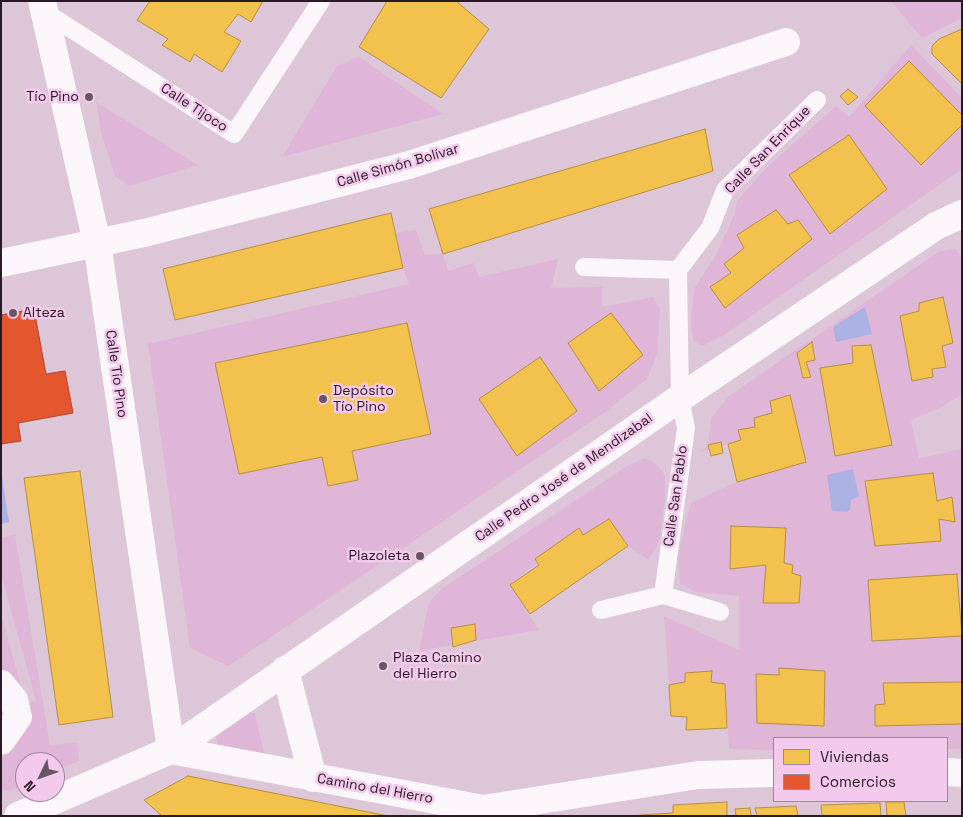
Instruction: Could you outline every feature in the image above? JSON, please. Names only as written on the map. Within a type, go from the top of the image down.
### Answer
[{"type":"street","name":"Calle Tío Pino","points":[[44,6],[97,243],[171,750]]},
{"type":"street","name":"Calle Simón Bolívar","points":[[1,263],[144,233],[409,165],[786,42]]},
{"type":"street","name":"Calle Pedro José de Mendizabal","points":[[171,750],[680,398],[936,226],[962,214]]},
{"type":"street","points":[[286,670],[313,778]]},
{"type":"street","points":[[1,684],[14,700],[18,716],[1,740]]},
{"type":"street","name":"Camino del Hierro","points":[[171,750],[483,809],[698,775],[773,773]]},
{"type":"street","points":[[37,812],[171,750]]},
{"type":"street","points":[[948,772],[962,773]]},
{"type":"lane","name":"Calle Tijoco","points":[[44,6],[234,134],[322,1]]},
{"type":"lane","name":"Calle San Enrique","points":[[678,270],[710,228],[725,190],[817,100]]},
{"type":"lane","points":[[584,267],[678,270],[680,398]]},
{"type":"lane","name":"Calle San Pablo","points":[[663,595],[686,428],[680,398]]},
{"type":"lane","points":[[601,610],[663,595],[720,612]]},
{"type":"shaded area","points":[[891,1],[962,1],[962,18],[922,38]]},
{"type":"shaded area","points":[[911,45],[962,98],[962,169],[724,335],[702,346],[693,341],[691,320],[694,289],[716,255],[734,215],[737,201],[766,168],[836,106],[849,117]]},
{"type":"shaded area","points":[[359,57],[443,114],[282,157],[337,66]]},
{"type":"shaded area","points":[[96,102],[198,165],[129,186],[115,176],[102,136]]},
{"type":"shaded area","points":[[416,230],[425,255],[443,254],[448,271],[473,263],[479,277],[558,259],[551,288],[602,287],[602,307],[653,297],[660,309],[657,354],[647,379],[605,412],[228,666],[190,648],[148,344],[409,284],[403,268],[396,233]]},
{"type":"shaded area","points":[[956,249],[962,259],[962,394],[942,407],[911,420],[919,458],[962,449],[962,574],[868,581],[872,641],[962,636],[962,749],[948,749],[948,737],[773,737],[773,750],[729,749],[725,684],[669,685],[664,616],[739,650],[739,596],[695,592],[680,583],[678,555],[691,503],[737,482],[728,444],[701,452],[708,445],[711,418],[729,396],[940,251]]},
{"type":"shaded area","points":[[645,458],[655,463],[665,475],[665,500],[659,541],[649,560],[628,546],[609,519],[583,535],[579,528],[510,585],[539,630],[419,651],[429,602],[443,588],[629,465]]},
{"type":"shaded area","points":[[15,535],[50,745],[77,743],[79,761],[65,766],[65,752],[15,752],[15,788],[9,791],[1,790],[1,615],[26,704],[36,701],[1,574],[1,538]]},
{"type":"shaded area","points":[[251,713],[255,713],[265,758],[219,751],[216,736]]},
{"type":"water","points":[[865,307],[872,334],[836,342],[833,327]]},
{"type":"water","points":[[853,469],[859,496],[851,500],[850,510],[847,512],[832,511],[827,475]]},
{"type":"water","points":[[1,471],[9,522],[1,524]]},
{"type":"building: Viviendas","points":[[150,1],[263,1],[251,22],[238,14],[224,32],[241,41],[222,72],[194,54],[190,62],[162,45],[168,39],[137,20]]},
{"type":"building: Viviendas","points":[[387,1],[456,1],[489,29],[441,98],[359,47]]},
{"type":"building: Viviendas","points":[[962,29],[962,84],[932,54],[932,46],[939,39]]},
{"type":"building: Viviendas","points":[[909,61],[962,115],[962,125],[921,165],[865,106]]},
{"type":"building: Viviendas","points":[[848,89],[858,97],[848,105],[840,96]]},
{"type":"building: Viviendas","points":[[705,129],[713,171],[443,254],[429,209]]},
{"type":"building: Viviendas","points":[[849,135],[887,189],[830,234],[789,175]]},
{"type":"building: Viviendas","points":[[776,210],[788,224],[798,220],[812,239],[725,308],[710,287],[731,273],[724,264],[744,248],[737,235]]},
{"type":"building: Viviendas","points":[[391,213],[403,268],[175,320],[163,269]]},
{"type":"building: Viviendas","points":[[943,297],[953,343],[942,346],[946,367],[932,369],[933,377],[912,381],[900,316],[919,311],[919,303]]},
{"type":"building: Viviendas","points":[[611,313],[643,355],[599,391],[568,343]]},
{"type":"building: Viviendas","name":"Depósito Tío Pino","points":[[407,323],[431,434],[352,451],[358,480],[328,486],[322,457],[239,474],[215,363]]},
{"type":"building: Viviendas","points":[[812,342],[815,360],[806,362],[811,377],[803,378],[797,353]]},
{"type":"building: Viviendas","points":[[871,345],[892,445],[835,456],[820,368],[853,363],[852,346]]},
{"type":"building: Viviendas","points":[[540,357],[577,411],[517,456],[479,399]]},
{"type":"building: Viviendas","points":[[790,395],[806,462],[737,482],[728,444],[741,440],[738,430],[755,427],[754,418],[772,413],[770,401]]},
{"type":"building: Viviendas","points":[[721,442],[723,453],[711,456],[708,445]]},
{"type":"building: Viviendas","points":[[80,471],[113,717],[59,725],[24,478]]},
{"type":"building: Viviendas","points":[[933,473],[937,501],[952,497],[955,522],[939,519],[941,541],[875,546],[865,481]]},
{"type":"building: Viviendas","points":[[609,519],[628,546],[530,614],[510,585],[539,565],[535,559],[579,528],[583,535]]},
{"type":"building: Viviendas","points":[[731,526],[786,528],[784,563],[793,565],[792,573],[801,576],[799,603],[763,603],[766,565],[730,569]]},
{"type":"building: Viviendas","points":[[957,574],[962,636],[872,641],[868,580]]},
{"type":"building: Viviendas","points":[[475,624],[476,640],[453,647],[451,628]]},
{"type":"building: Viviendas","points":[[779,668],[825,671],[824,726],[757,723],[756,674],[779,675]]},
{"type":"building: Viviendas","points":[[712,671],[711,682],[725,684],[727,728],[686,730],[687,717],[671,716],[669,685],[685,682],[685,673]]},
{"type":"building: Viviendas","points":[[962,682],[962,724],[875,726],[875,705],[885,704],[883,683]]},
{"type":"building: Viviendas","points":[[188,776],[388,816],[162,816],[144,800]]},
{"type":"building: Viviendas","points":[[727,802],[727,816],[625,816],[673,813],[673,805]]},
{"type":"building: Viviendas","points":[[886,802],[904,802],[906,816],[887,816]]},
{"type":"building: Viviendas","points":[[880,803],[881,816],[822,816],[821,805]]},
{"type":"building: Viviendas","points":[[796,806],[798,816],[757,816],[755,808]]},
{"type":"building: Viviendas","points":[[750,808],[751,816],[736,816],[735,809]]},
{"type":"building: Comercios","points":[[34,309],[46,374],[65,371],[73,413],[18,423],[21,441],[1,444],[1,315]]},
{"type":"place","name":"Tío Pino","points":[[89,97]]},
{"type":"place","name":"Alteza","points":[[13,313]]},
{"type":"place","name":"Depósito Tío Pino","points":[[323,399]]},
{"type":"place","name":"Plazoleta","points":[[420,556]]},
{"type":"place","name":"Plaza Camino del Hierro","points":[[383,666]]}]
